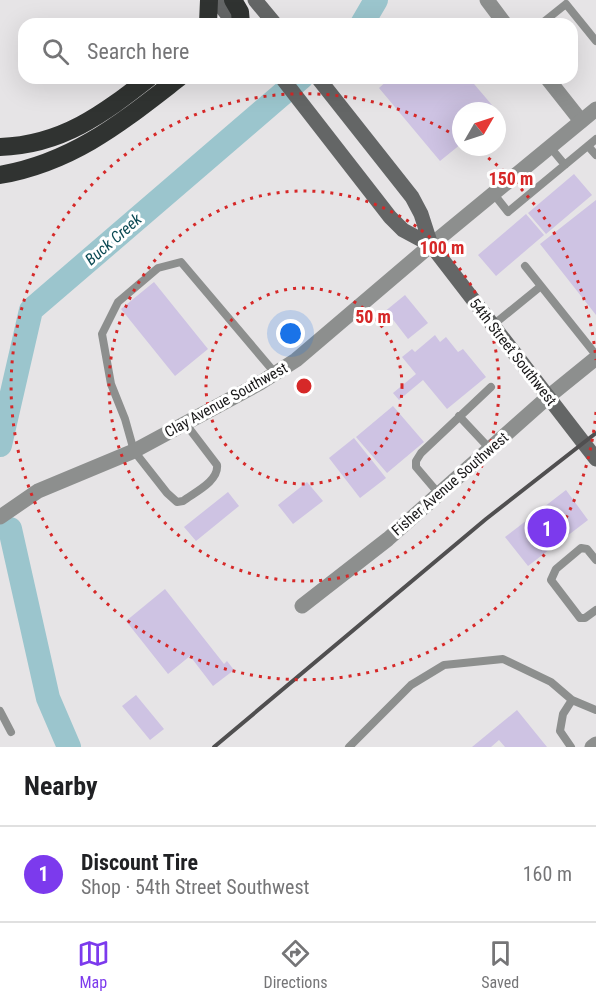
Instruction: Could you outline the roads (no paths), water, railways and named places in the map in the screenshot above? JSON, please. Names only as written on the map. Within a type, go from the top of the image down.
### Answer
[{"type":"highway","points":[[208,18],[209,0]]},
{"type":"highway","points":[[233,0],[240,12],[240,18]]},
{"type":"highway","points":[[0,147],[30,144],[68,133],[95,118],[141,84]]},
{"type":"highway","points":[[0,175],[52,162],[81,148],[110,130],[171,84]]},
{"type":"main road","points":[[216,0],[230,18]]},
{"type":"main road","points":[[255,0],[269,18]]},
{"type":"main road","name":"54th Street Southwest","points":[[287,84],[390,217],[403,230],[431,245]]},
{"type":"main road","name":"54th Street Southwest","points":[[323,84],[412,197],[421,214],[431,245],[596,459]]},
{"type":"street","points":[[487,0],[500,18]]},
{"type":"street","points":[[552,84],[581,121]]},
{"type":"street","name":"Clay Avenue Southwest","points":[[0,517],[38,491],[134,451],[297,360],[431,245],[596,110]]},
{"type":"street","name":"Fisher Avenue Southwest","points":[[302,606],[388,539],[596,357]]},
{"type":"street","points":[[592,747],[596,744]]},
{"type":"lane","points":[[548,18],[566,4],[577,18]]},
{"type":"lane","points":[[578,19],[596,41]]},
{"type":"lane","points":[[494,193],[508,212],[596,140]]},
{"type":"lane","points":[[588,146],[596,155]]},
{"type":"lane","points":[[550,147],[565,165]]},
{"type":"lane","points":[[185,423],[217,465],[218,471],[215,477],[183,501],[177,502],[172,499],[134,451],[125,419],[111,384],[102,334],[118,302],[158,268],[181,262],[275,373]]},
{"type":"lane","points":[[525,266],[596,357]]},
{"type":"lane","points":[[492,325],[541,286]]},
{"type":"lane","points":[[439,494],[416,467],[416,461],[421,453],[491,387]]},
{"type":"lane","points":[[459,416],[489,449]]},
{"type":"lane","points":[[596,560],[587,549],[581,548],[555,569],[551,580],[580,618],[585,618],[596,610]]},
{"type":"lane","points":[[349,747],[411,685],[444,665],[503,659],[551,682],[572,700],[596,710]]},
{"type":"lane","points":[[571,747],[560,731],[563,714],[572,700]]},
{"type":"lane","points":[[0,711],[11,732]]},
{"type":"lane","points":[[356,738],[362,747]]},
{"type":"waterway","name":"Buck Creek","points":[[366,18],[376,0]]},
{"type":"waterway","name":"Buck Creek","points":[[0,445],[31,310],[294,84]]},
{"type":"waterway","name":"Buck Creek","points":[[10,529],[48,698],[69,747]]},
{"type":"railway","points":[[214,747],[486,519],[596,433]]},
{"type":"place","name":"Discount Tire","points":[[547,528]]}]
